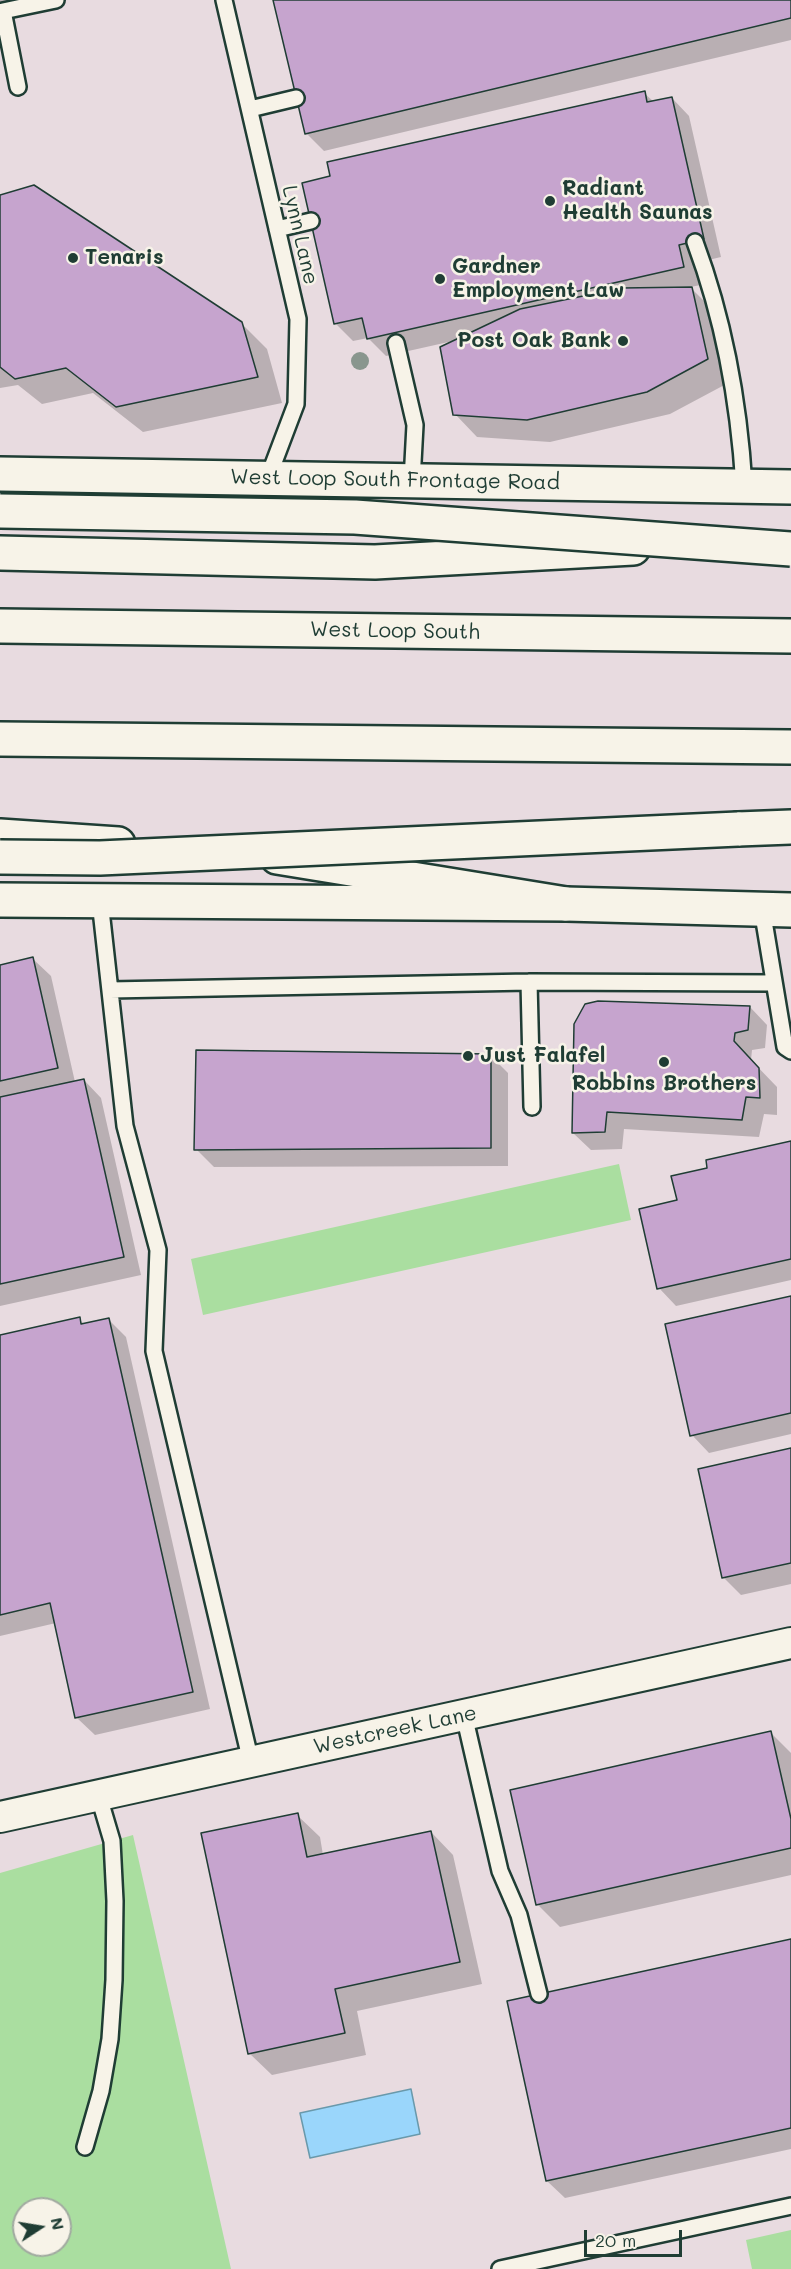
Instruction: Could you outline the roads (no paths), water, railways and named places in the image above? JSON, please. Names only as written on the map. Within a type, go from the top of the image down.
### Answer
[{"type":"main road","name":"West Loop South Frontage Road","points":[[0,474],[791,487]]},
{"type":"main road","points":[[0,511],[355,517],[791,549]]},
{"type":"main road","points":[[0,554],[375,562],[791,540]]},
{"type":"main road","name":"West Loop South","points":[[0,626],[791,636]]},
{"type":"main road","points":[[0,739],[791,747]]},
{"type":"main road","points":[[0,857],[112,858],[791,827]]},
{"type":"main road","points":[[0,836],[264,855],[566,904]]},
{"type":"main road","points":[[0,900],[566,904],[777,910]]},
{"type":"street","name":"Westcreek Lane","points":[[0,1817],[791,1643]]},
{"type":"lane","points":[[18,87],[1,12],[56,0]]},
{"type":"lane","name":"Lynn Lane","points":[[224,0],[298,320],[296,404],[268,478]]},
{"type":"lane","points":[[250,109],[296,98]]},
{"type":"lane","points":[[278,229],[311,221]]},
{"type":"lane","points":[[695,242],[729,358],[742,448],[744,486]]},
{"type":"lane","points":[[396,343],[415,425],[412,481]]},
{"type":"lane","points":[[100,901],[125,1126],[158,1250],[154,1351],[251,1762]]},
{"type":"lane","points":[[777,910],[774,983],[785,1047],[791,1051]]},
{"type":"lane","points":[[110,990],[529,982],[774,983]]},
{"type":"lane","points":[[529,982],[532,1107]]},
{"type":"lane","points":[[464,1715],[500,1871],[519,1915],[539,1994]]},
{"type":"lane","points":[[86,2147],[101,2091],[110,2039],[114,1980],[116,1901],[112,1841],[99,1797]]},
{"type":"lane","points":[[500,2269],[563,2263],[791,2206]]},
{"type":"water","points":[[411,2089],[420,2134],[310,2158],[300,2113]]},
{"type":"place","name":"Radiant Health Saunas","points":[[550,201]]},
{"type":"place","name":"Tenaris","points":[[73,258]]},
{"type":"place","name":"Gardner Employment Law","points":[[440,279]]},
{"type":"place","name":"Post Oak Bank","points":[[623,341]]},
{"type":"place","name":"Just Falafel","points":[[468,1056]]},
{"type":"place","name":"Robbins Brothers","points":[[664,1062]]}]
